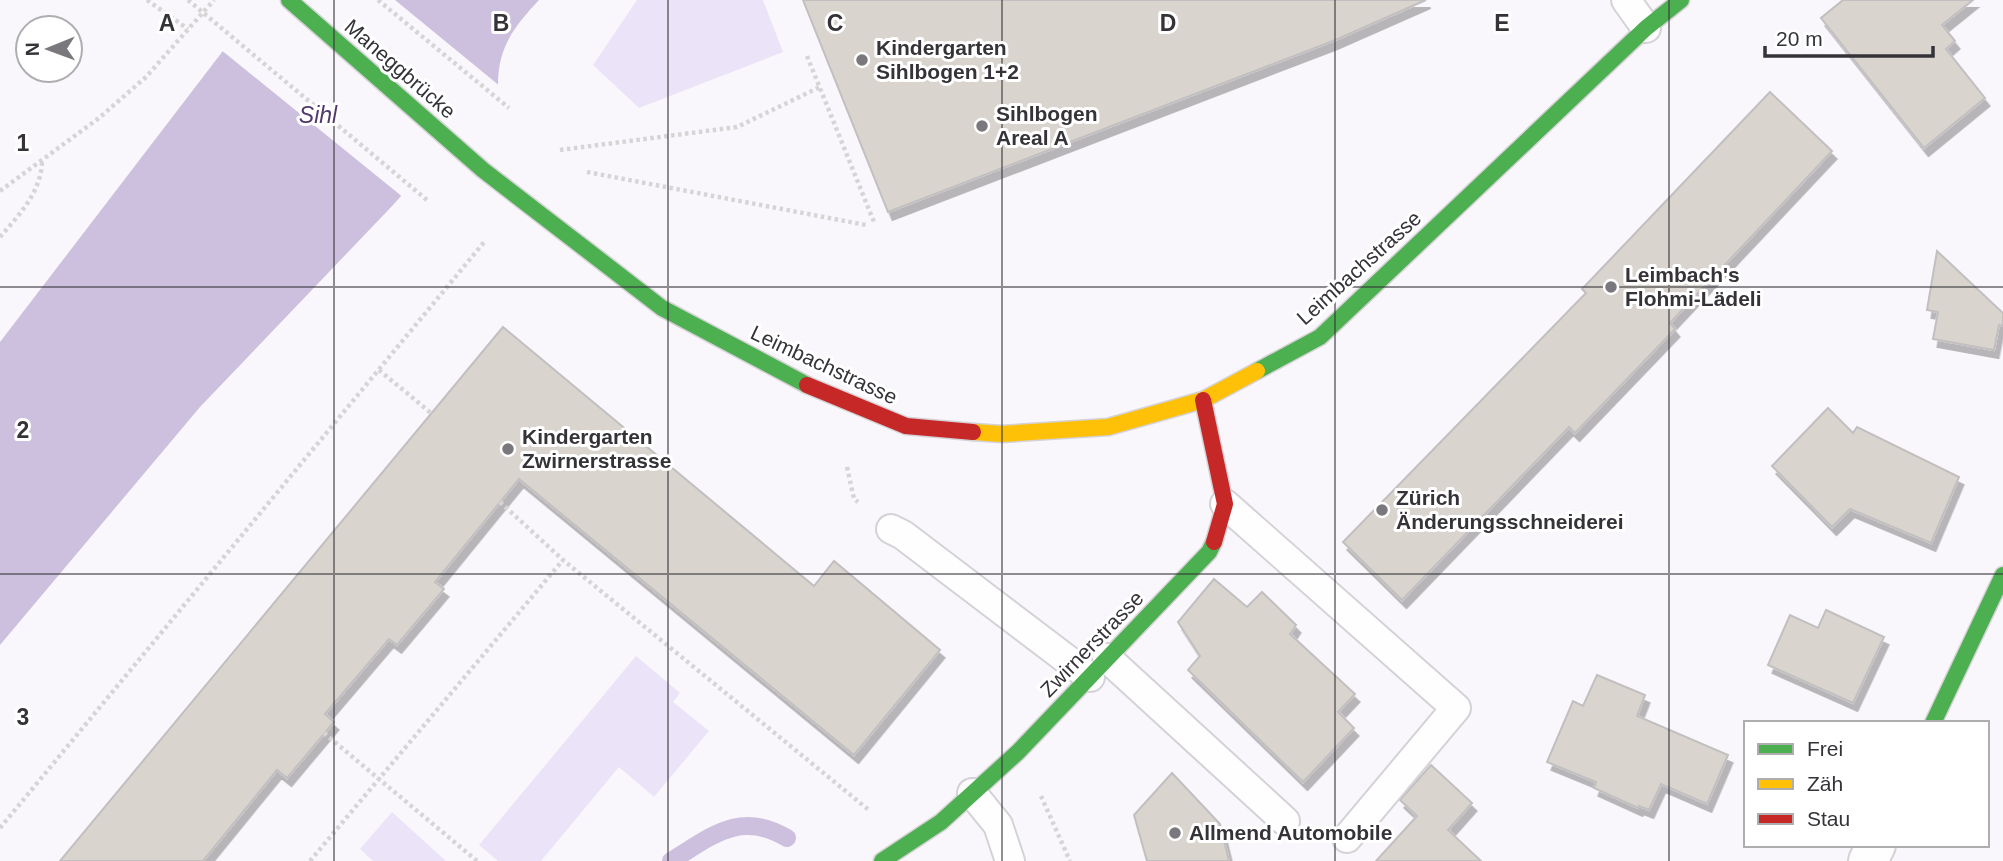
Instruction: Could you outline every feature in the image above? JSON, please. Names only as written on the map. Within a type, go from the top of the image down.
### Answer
[{"type":"main road","name":"Maneggbrücke","points":[[289,0],[483,170]]},
{"type":"main road","name":"Leimbachstrasse","points":[[483,170],[662,308],[811,387],[906,426],[1002,434],[1108,427],[1203,400],[1320,337],[1646,28],[1681,0]]},
{"type":"main road","name":"Zwirnerstrasse","points":[[888,860],[941,821],[1018,752],[1209,552],[1220,529],[1225,504],[1203,400]]},
{"type":"main road","points":[[1934,721],[2003,575]]},
{"type":"lane","points":[[1626,0],[1646,28]]},
{"type":"lane","points":[[1225,504],[1456,708],[1347,838]]},
{"type":"lane","points":[[891,529],[1099,667],[1285,821]]},
{"type":"lane","points":[[972,793],[998,825],[1010,861]]},
{"type":"path","points":[[148,0],[188,29]]},
{"type":"path","points":[[188,0],[427,200]]},
{"type":"path","points":[[0,191],[42,162],[146,77],[214,0]]},
{"type":"path","points":[[378,0],[509,108]]},
{"type":"path","points":[[807,56],[874,222]]},
{"type":"path","points":[[560,150],[737,127],[820,87]]},
{"type":"path","points":[[0,237],[24,209],[42,177],[42,162]]},
{"type":"path","points":[[587,172],[866,225]]},
{"type":"path","points":[[0,828],[485,241]]},
{"type":"path","points":[[379,370],[430,413]]},
{"type":"path","points":[[500,502],[563,560],[869,810]]},
{"type":"path","points":[[310,861],[563,560]]},
{"type":"path","points":[[324,733],[477,861]]},
{"type":"path","points":[[1018,752],[1032,776],[1070,861]]},
{"type":"shaded area","points":[[637,0],[763,0],[783,52],[639,108],[593,65]]},
{"type":"shaded area","points":[[636,656],[680,693],[673,702],[709,731],[654,797],[619,767],[541,861],[498,861],[479,845]]},
{"type":"shaded area","points":[[392,812],[446,861],[373,861],[360,849]]},
{"type":"water","name":"Sihl","points":[[262,0],[539,0],[509,38],[501,59],[498,85],[394,204],[200,407],[0,645],[0,342]]},
{"type":"pier","points":[[257,0],[395,0],[501,87],[404,198],[220,49]]},
{"type":"building","name":"Sihlbogen Areal A","points":[[803,0],[1426,0],[1333,41],[888,212]]},
{"type":"building","points":[[1843,0],[1973,0],[1942,25],[1955,41],[1946,49],[1985,98],[1924,148],[1821,18]]},
{"type":"building","points":[[1770,92],[1832,151],[1670,323],[1675,329],[1575,433],[1569,427],[1402,600],[1343,542],[1586,293],[1582,289]]},
{"type":"building","points":[[1937,251],[2003,313],[2003,326],[1999,325],[1994,350],[1933,339],[1938,312],[1927,310]]},
{"type":"building","points":[[503,327],[814,586],[834,561],[940,650],[854,755],[519,479],[435,582],[444,589],[397,645],[389,639],[325,714],[334,722],[287,778],[277,770],[203,861],[60,861]]},
{"type":"building","points":[[1828,408],[1853,433],[1857,427],[1959,477],[1931,543],[1850,509],[1832,527],[1772,466]]},
{"type":"building","points":[[1214,579],[1247,607],[1262,592],[1296,625],[1290,634],[1355,694],[1338,712],[1354,728],[1303,782],[1188,670],[1200,656],[1178,622]]},
{"type":"building","points":[[1826,610],[1884,637],[1853,703],[1768,665],[1790,615],[1818,628]]},
{"type":"building","points":[[1597,675],[1645,695],[1637,716],[1728,755],[1707,804],[1661,784],[1649,810],[1639,806],[1638,808],[1594,788],[1596,782],[1547,762],[1573,701],[1583,706]]},
{"type":"building","points":[[1431,765],[1472,803],[1448,830],[1481,861],[1376,861],[1417,816],[1400,800]]},
{"type":"building","points":[[1172,773],[1220,824],[1229,861],[1147,861],[1134,815]]},
{"type":"waterway","points":[[671,861],[713,835],[740,826],[755,826],[787,838]]},
{"type":"traffic: fast","points":[[289,0],[483,170],[662,308],[807,385]]},
{"type":"traffic: fast","points":[[1257,371],[1320,337],[1646,28],[1681,0]]},
{"type":"traffic: fast","points":[[882,861],[941,822],[1018,752],[1209,552],[1214,542]]},
{"type":"traffic: fast","points":[[1934,721],[2003,575]]},
{"type":"traffic: slow","points":[[973,432],[1002,434],[1108,427],[1203,400],[1257,371]]},
{"type":"traffic: jam","points":[[807,385],[906,426],[973,432]]},
{"type":"traffic: jam","points":[[1203,400],[1225,504],[1214,542]]},
{"type":"place","name":"Kindergarten Sihlbogen 1+2","points":[[862,60]]},
{"type":"place","name":"Sihlbogen Areal A","points":[[982,126]]},
{"type":"place","name":"Leimbach's Flohmi-Lädeli","points":[[1611,287]]},
{"type":"place","name":"Kindergarten Zwirnerstrasse","points":[[508,449]]},
{"type":"place","name":"Zürich Änderungsschneiderei","points":[[1382,510]]},
{"type":"place","name":"Allmend Automobile","points":[[1175,833]]}]
